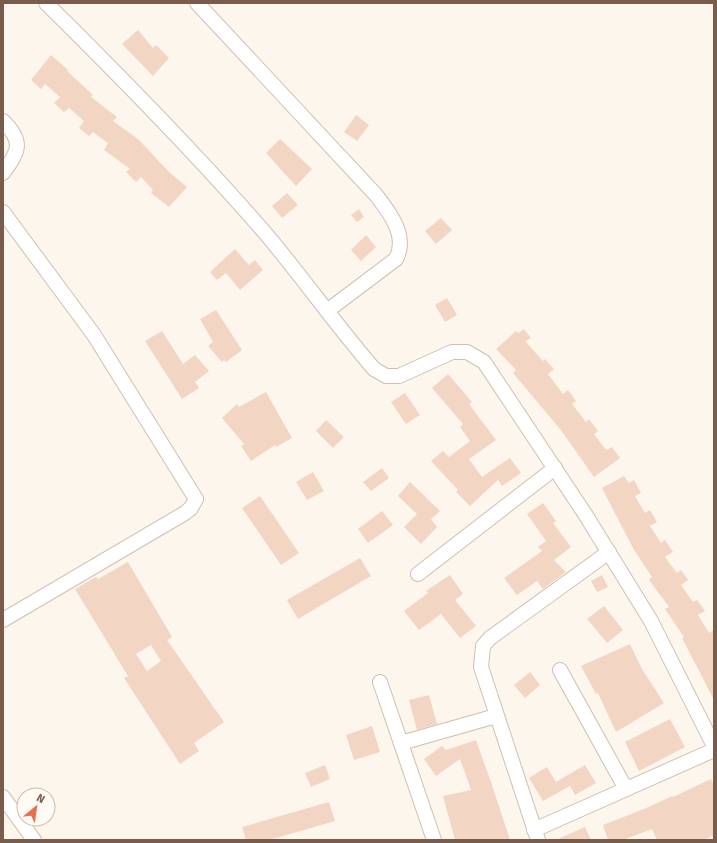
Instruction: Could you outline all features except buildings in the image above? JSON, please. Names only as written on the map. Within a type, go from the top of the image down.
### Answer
[{"type":"street","points":[[46,3],[154,111],[212,173],[267,235],[374,369],[386,376],[399,376],[452,352],[467,352],[484,362],[609,552],[650,621],[714,746]]},
{"type":"street","points":[[197,3],[376,195],[390,213],[399,234],[400,250],[396,259],[327,311]]},
{"type":"street","points":[[3,121],[14,132],[18,147],[12,161],[3,173]]},
{"type":"street","points":[[3,212],[94,335],[196,499],[191,508],[185,513],[4,617]]},
{"type":"street","points":[[418,574],[555,468]]},
{"type":"street","points":[[609,552],[490,638],[483,646],[480,667],[536,835],[626,789],[714,750]]},
{"type":"street","points":[[560,670],[626,789]]},
{"type":"street","points":[[380,682],[434,840]]},
{"type":"street","points":[[401,743],[496,716]]},
{"type":"street","points":[[3,797],[34,840]]}]
